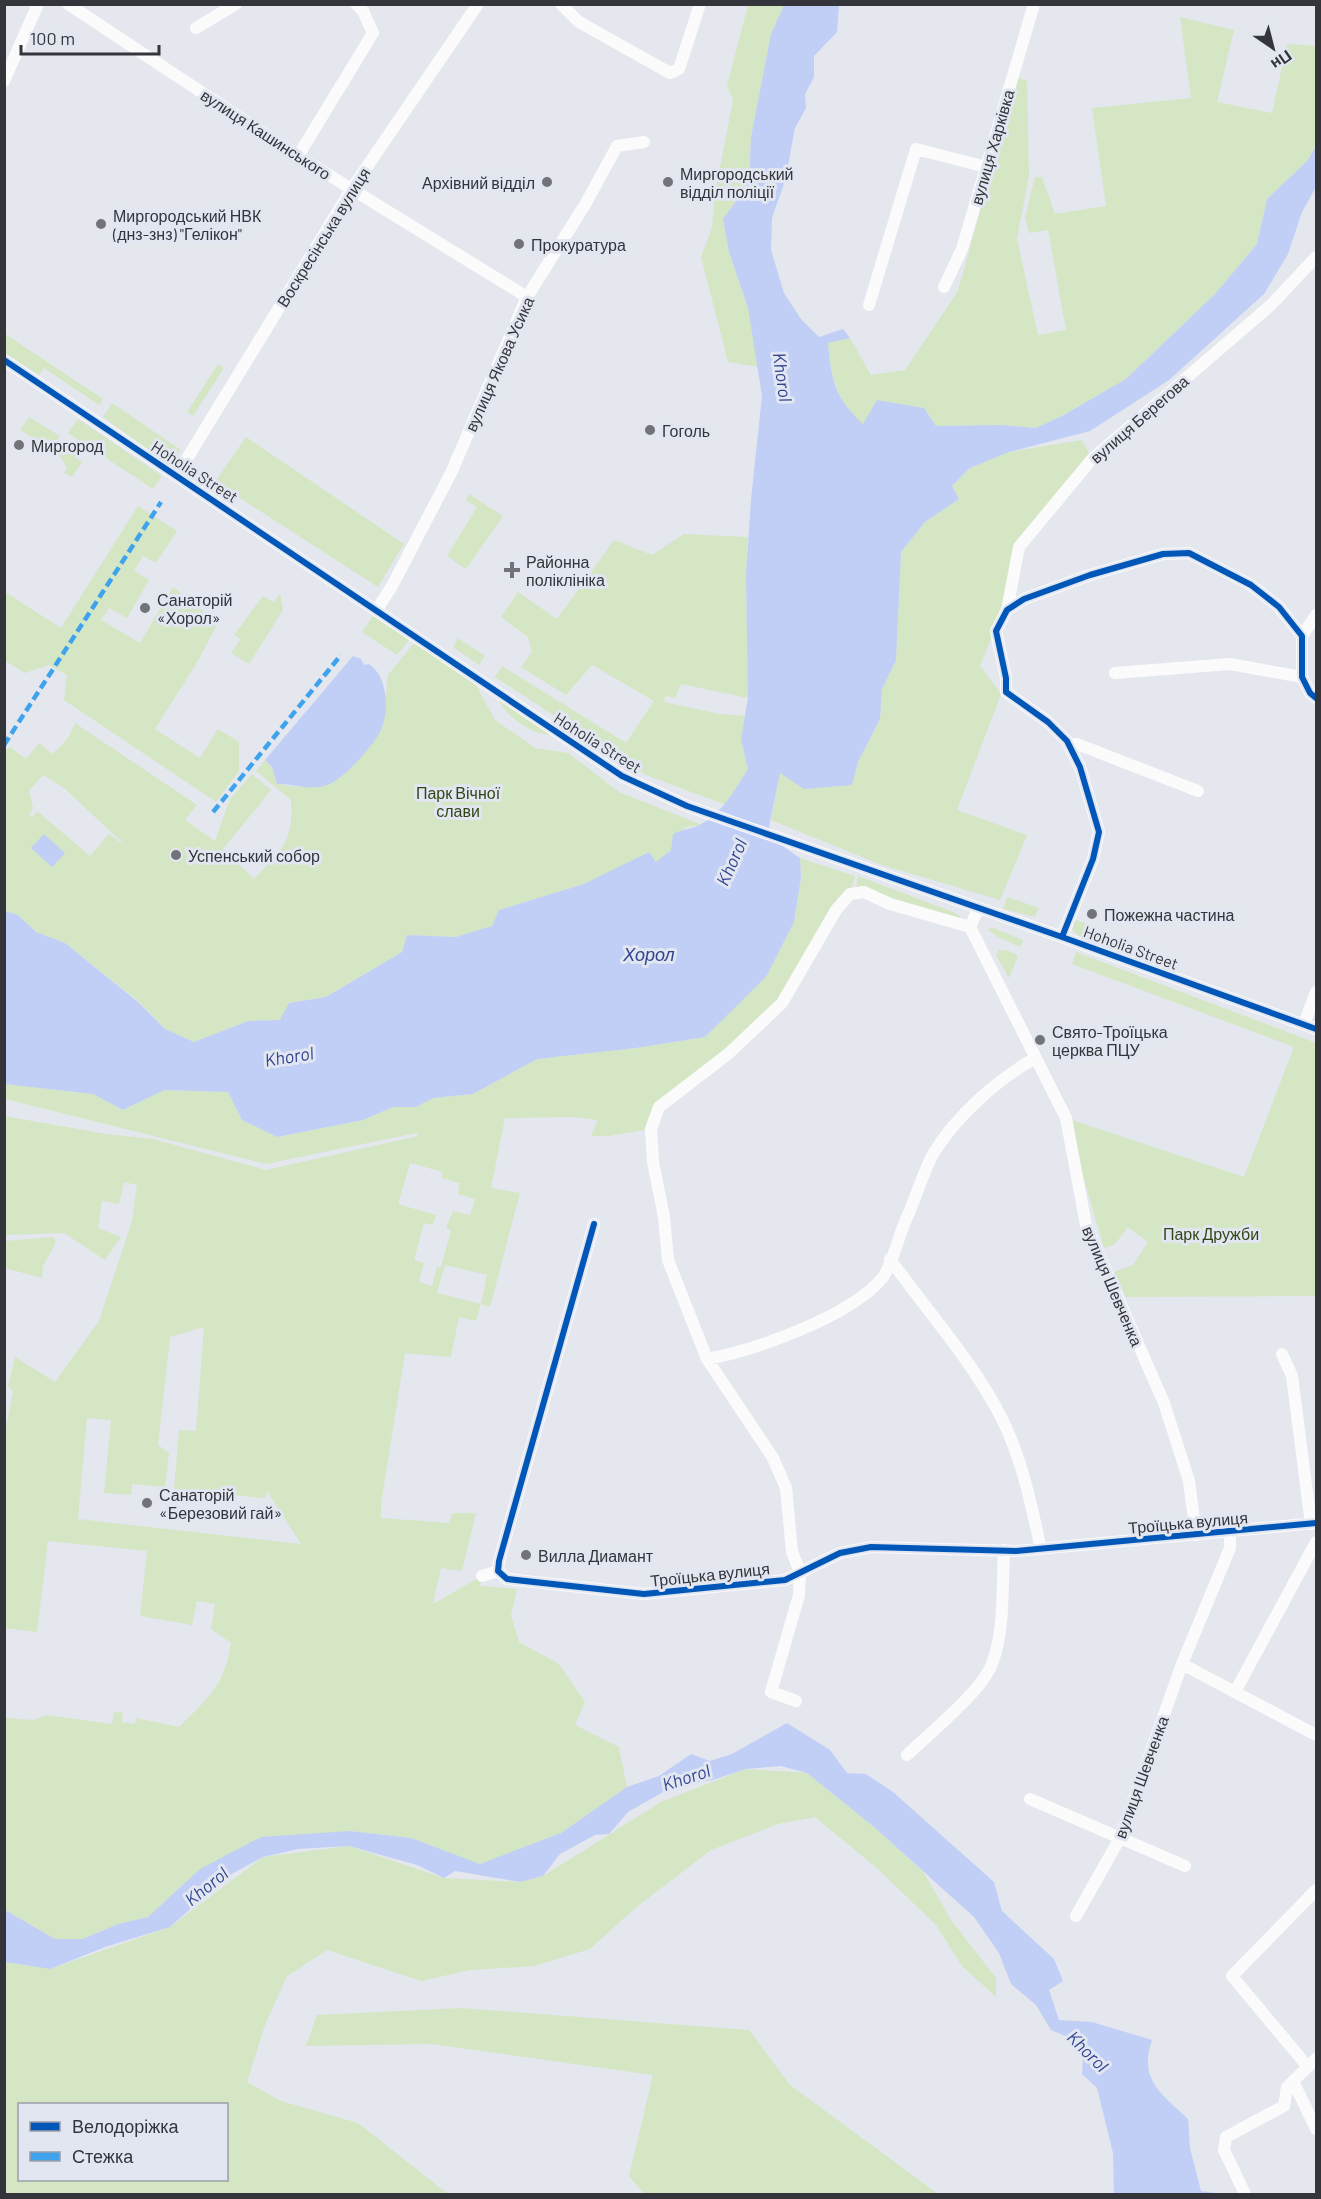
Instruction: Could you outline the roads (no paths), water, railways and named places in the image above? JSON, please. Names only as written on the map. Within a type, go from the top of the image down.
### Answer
[{"type":"street","points":[[4,81],[39,4]]},
{"type":"street","name":"вулиця Кашинського","points":[[68,4],[351,190],[527,297]]},
{"type":"street","points":[[196,28],[236,4]]},
{"type":"street","points":[[298,156],[373,33],[363,11],[356,4]]},
{"type":"street","name":"Воскресінська вулиця","points":[[177,475],[351,190],[478,4]]},
{"type":"street","points":[[561,4],[579,22],[670,73],[679,69],[700,4]]},
{"type":"street","name":"вулиця Харківка","points":[[944,287],[963,249],[1034,4]]},
{"type":"street","name":"вулиця Якова Усика","points":[[376,611],[392,586],[451,473],[527,297],[586,203],[617,146],[644,142]]},
{"type":"street","points":[[869,305],[916,149],[986,167]]},
{"type":"street","name":"вулиця Берегова","points":[[1069,744],[1048,722],[1006,692],[1006,678],[996,631],[1007,610],[1019,547],[1092,459],[1271,305],[1317,257]]},
{"type":"street","name":"Hoholia Street","points":[[4,360],[622,776],[687,806],[1317,1029]]},
{"type":"street","points":[[1007,610],[1024,599],[1090,575],[1163,554],[1189,553],[1251,585],[1279,607],[1302,636]]},
{"type":"street","points":[[1317,615],[1302,636],[1302,677],[1310,693],[1317,698]]},
{"type":"street","points":[[1115,673],[1230,664],[1302,677]]},
{"type":"street","points":[[1062,937],[1093,859],[1099,832],[1080,767],[1069,744],[1077,744],[1198,791]]},
{"type":"street","points":[[796,1701],[771,1692],[799,1595],[800,1572],[792,1552],[786,1488],[773,1458],[707,1359],[668,1260],[651,1129],[659,1107],[728,1054],[782,1003],[836,909],[850,894],[864,892],[899,907],[970,927],[978,909]]},
{"type":"street","name":"вулиця Шевченка","points":[[970,927],[1066,1118],[1086,1225],[1164,1403],[1189,1481],[1196,1535]]},
{"type":"street","points":[[1304,1024],[1317,992]]},
{"type":"street","points":[[707,1359],[762,1344],[830,1316],[865,1296],[884,1274],[932,1156],[950,1128],[1021,1066],[1035,1058]]},
{"type":"street","points":[[482,1576],[498,1571],[594,1224]]},
{"type":"street","points":[[890,1259],[977,1376],[1002,1418],[1024,1477],[1041,1549]]},
{"type":"street","points":[[1282,1354],[1292,1376],[1314,1523]]},
{"type":"street","name":"Троїцька вулиця","points":[[498,1571],[507,1579],[644,1594],[785,1580],[840,1552],[871,1547],[1041,1549],[1314,1523]]},
{"type":"street","name":"вулиця Шевченка","points":[[1076,1916],[1120,1838],[1182,1664],[1230,1548],[1230,1532]]},
{"type":"street","points":[[1235,1692],[1317,1542]]},
{"type":"street","points":[[907,1755],[977,1687],[991,1666],[999,1642],[1004,1550]]},
{"type":"street","points":[[1182,1664],[1317,1735]]},
{"type":"street","points":[[1030,1799],[1185,1866]]},
{"type":"street","points":[[1245,2194],[1224,2150],[1226,2137],[1284,2106],[1290,2084],[1314,2062],[1232,1976],[1317,1890]]},
{"type":"street","points":[[1290,2084],[1317,2129]]},
{"type":"water","name":"Хорол","points":[[784,5],[839,5],[837,32],[814,56],[814,77],[805,94],[806,108],[795,128],[785,181],[772,218],[771,250],[784,293],[801,319],[819,337],[843,329],[850,338],[828,343],[831,369],[840,397],[863,424],[877,400],[924,408],[936,426],[1000,425],[1036,428],[1062,416],[1126,379],[1215,294],[1257,244],[1267,199],[1308,160],[1316,146],[1316,187],[1302,212],[1288,254],[1264,294],[1169,380],[1090,431],[1009,452],[970,468],[952,486],[959,499],[925,522],[901,552],[896,660],[882,689],[880,719],[858,762],[852,785],[804,789],[780,773],[769,827],[781,845],[800,858],[801,878],[794,922],[766,977],[705,1037],[636,1048],[537,1059],[473,1094],[433,1098],[416,1107],[393,1107],[363,1120],[277,1137],[242,1120],[228,1092],[164,1090],[123,1110],[93,1094],[5,1084],[4,911],[18,915],[36,932],[65,943],[138,1002],[165,1029],[194,1042],[248,1021],[280,1020],[289,1003],[326,997],[402,952],[407,935],[456,937],[492,926],[499,910],[584,884],[649,852],[656,862],[671,850],[673,834],[703,823],[728,799],[748,769],[741,739],[748,698],[746,575],[762,396],[748,308],[729,252],[723,219],[749,183],[751,137],[771,34]]},
{"type":"water","points":[[353,656],[361,659],[364,665],[369,664],[380,677],[386,705],[380,732],[371,746],[334,782],[321,787],[277,784],[272,767],[265,760]]},
{"type":"water","points":[[44,834],[65,853],[52,867],[31,848]]},
{"type":"water","name":"Khorol","points":[[787,1723],[830,1750],[847,1773],[866,1774],[893,1792],[994,1882],[1002,1911],[1054,1959],[1063,1981],[1049,1990],[1059,2020],[1092,2022],[1152,2040],[1148,2054],[1150,2076],[1161,2094],[1188,2119],[1190,2148],[1201,2191],[1222,2194],[1114,2194],[1113,2153],[1097,2088],[1082,2074],[1083,2057],[1077,2041],[1051,2030],[1036,2005],[1011,1984],[999,1953],[974,1917],[874,1827],[807,1773],[781,1766],[745,1769],[713,1780],[672,1787],[628,1812],[609,1834],[595,1835],[560,1854],[543,1876],[520,1882],[455,1871],[444,1878],[417,1865],[349,1846],[298,1849],[263,1857],[228,1876],[170,1927],[105,1947],[50,1969],[5,1962],[5,1910],[55,1939],[83,1939],[118,1924],[148,1917],[200,1869],[261,1837],[350,1831],[411,1838],[480,1864],[561,1833],[627,1787],[659,1776],[691,1754],[710,1761],[732,1754]]},
{"type":"place","name":"Архівний відділ","points":[[547,182]]},
{"type":"place","name":"Миргородський відділ поліції","points":[[668,182]]},
{"type":"place","name":"Миргородський НВК (днз-знз) \"Гелікон\"","points":[[101,224]]},
{"type":"place","name":"Прокуратура","points":[[519,244]]},
{"type":"place","name":"Гоголь","points":[[650,430]]},
{"type":"place","name":"Миргород","points":[[19,445]]},
{"type":"place","name":"Районна поліклініка","points":[[512,570]]},
{"type":"place","name":"Санаторій «Хорол»","points":[[145,608]]},
{"type":"place","name":"Успенський собор","points":[[176,855]]},
{"type":"place","name":"Пожежна частина","points":[[1092,914]]},
{"type":"place","name":"Свято-Троїцька церква ПЦУ","points":[[1040,1040]]},
{"type":"place","name":"Санаторій «Березовий гай»","points":[[147,1503]]},
{"type":"place","name":"Вилла Диамант","points":[[526,1555]]},
{"type":"park label","name":"Парк Вічної слави","points":[[458,801]]},
{"type":"park label","name":"Парк Дружби","points":[[1211,1233]]}]
